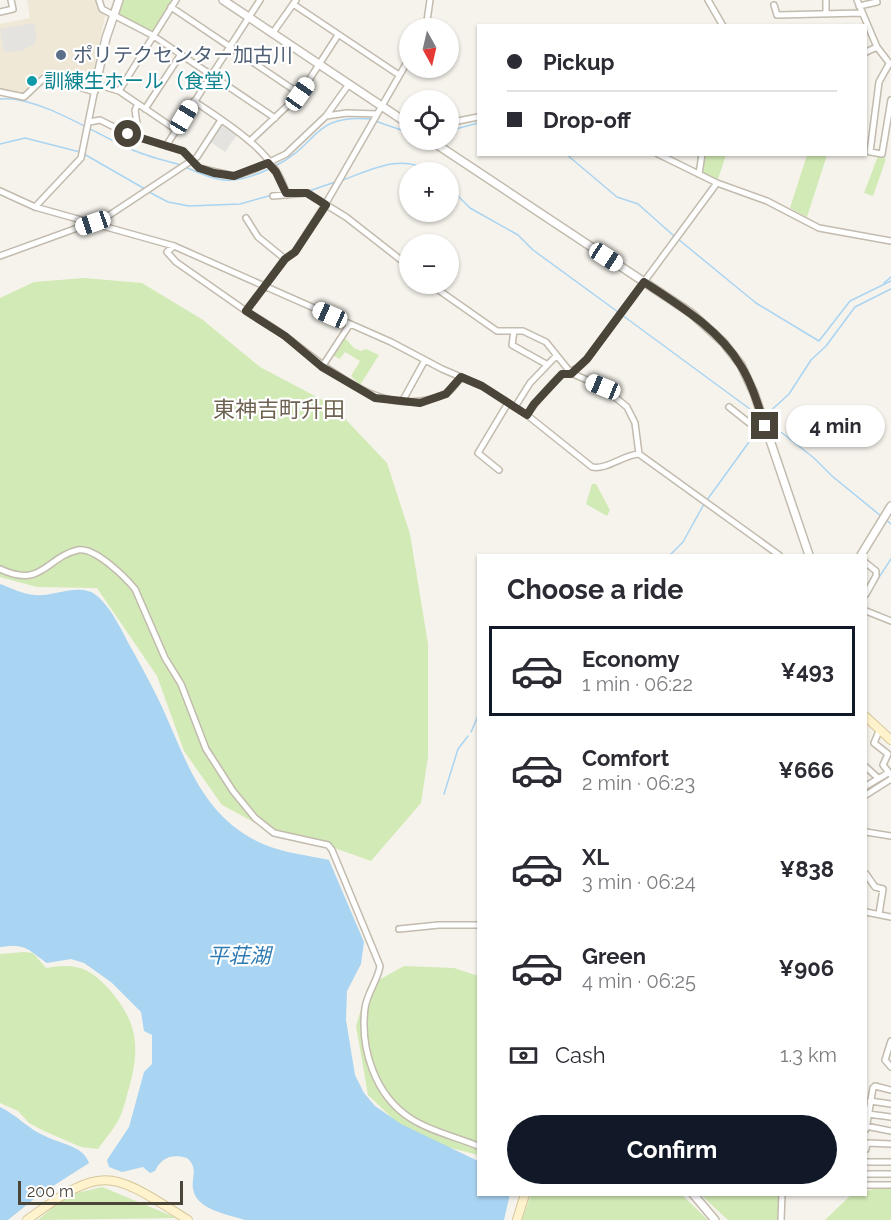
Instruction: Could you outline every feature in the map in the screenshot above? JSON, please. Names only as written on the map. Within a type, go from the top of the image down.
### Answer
[{"type":"main road","points":[[867,718],[891,740]]},
{"type":"main road","points":[[27,1220],[66,1191],[99,1179],[120,1181],[136,1188],[188,1220]]},
{"type":"main road","points":[[517,1220],[524,1196]]},
{"type":"street","points":[[0,12],[13,9],[12,0]]},
{"type":"street","points":[[99,0],[102,9],[152,35],[275,118]]},
{"type":"street","points":[[35,207],[81,158],[96,84],[113,15],[119,0]]},
{"type":"street","points":[[119,92],[152,35],[176,0]]},
{"type":"street","points":[[224,0],[399,118]]},
{"type":"street","points":[[166,146],[260,0]]},
{"type":"street","points":[[427,18],[430,0]]},
{"type":"street","points":[[708,0],[722,24]]},
{"type":"street","points":[[826,0],[826,14]]},
{"type":"street","points":[[246,311],[285,259],[295,252],[326,205],[399,75],[338,35],[294,2],[272,34]]},
{"type":"street","points":[[867,24],[858,3],[877,2]]},
{"type":"street","points":[[774,5],[777,15],[862,13]]},
{"type":"street","points":[[171,7],[300,94]]},
{"type":"street","points":[[804,16],[805,24]]},
{"type":"street","points":[[867,24],[877,47],[890,64],[879,82],[870,152],[882,154],[891,99]]},
{"type":"street","points":[[251,140],[300,94],[338,35]]},
{"type":"street","points":[[867,52],[877,47]]},
{"type":"street","points":[[146,109],[181,54]]},
{"type":"street","points":[[0,92],[24,97],[41,78],[45,77],[95,93]]},
{"type":"street","points":[[96,84],[119,92],[175,129]]},
{"type":"street","points":[[89,122],[100,120],[139,137],[183,151],[199,168],[234,176],[269,164],[286,154],[326,116],[349,84]]},
{"type":"street","points":[[194,101],[251,140],[274,170],[286,191]]},
{"type":"street","points":[[138,104],[135,111],[139,137]]},
{"type":"street","points":[[326,116],[347,113],[376,114]]},
{"type":"street","points":[[459,121],[477,117]]},
{"type":"street","points":[[0,256],[93,223],[197,157],[221,120]]},
{"type":"street","points":[[874,122],[887,124]]},
{"type":"street","points":[[445,150],[691,313],[723,342],[741,365],[809,554]]},
{"type":"street","points":[[662,156],[717,183],[767,201],[819,228],[891,241]]},
{"type":"street","points":[[699,174],[702,156]]},
{"type":"street","points":[[571,374],[587,359],[717,183]]},
{"type":"street","points":[[0,191],[35,207],[174,246],[350,324],[482,386],[527,415],[592,467],[600,467],[629,454],[639,454],[778,554]]},
{"type":"street","points":[[273,196],[286,191],[307,193],[346,217],[399,258]]},
{"type":"street","points":[[246,218],[258,237],[285,259]]},
{"type":"street","points":[[174,246],[167,252],[176,262],[285,336],[322,367],[375,398],[420,403],[446,394],[461,377]]},
{"type":"street","points":[[443,294],[497,332],[530,333],[546,342],[571,374]]},
{"type":"street","points":[[322,367],[350,324]]},
{"type":"street","points":[[514,331],[512,345],[546,364]]},
{"type":"street","points":[[515,407],[546,364],[556,356]]},
{"type":"street","points":[[403,400],[425,360]]},
{"type":"street","points":[[527,415],[534,404],[562,374],[571,374],[603,387],[627,407],[635,423],[639,454]]},
{"type":"street","points":[[499,470],[478,453],[508,403]]},
{"type":"street","points":[[729,407],[760,420]]},
{"type":"street","points":[[862,554],[891,507]]},
{"type":"street","points":[[0,569],[8,573],[31,575],[48,568],[76,550],[85,550],[94,554],[129,582],[135,590],[165,658],[174,670],[206,749],[233,791],[255,818],[274,833],[328,845],[332,850],[380,966],[369,989],[365,1008],[368,1061],[374,1075],[410,1119],[477,1146]]},
{"type":"street","points":[[867,564],[876,571],[876,576],[867,592]]},
{"type":"street","points":[[867,610],[891,621]]},
{"type":"street","points":[[867,785],[889,774],[883,765],[888,754],[874,743],[879,731]]},
{"type":"street","points":[[867,768],[878,778]]},
{"type":"street","points":[[867,794],[891,779]]},
{"type":"street","points":[[867,832],[891,836]]},
{"type":"street","points":[[867,876],[869,881],[883,889],[879,914]]},
{"type":"street","points":[[867,912],[891,917]]},
{"type":"street","points":[[399,929],[439,924],[477,926]]},
{"type":"street","points":[[891,1041],[885,1062],[891,1066]]},
{"type":"street","points":[[867,1121],[875,1086],[891,1090]]},
{"type":"street","points":[[870,1101],[891,1104]]},
{"type":"street","points":[[868,1114],[891,1117]]},
{"type":"street","points":[[867,1128],[891,1132],[890,1144],[867,1145]]},
{"type":"street","points":[[867,1162],[891,1162]]},
{"type":"street","points":[[867,1174],[891,1174]]},
{"type":"street","points":[[867,1185],[891,1185]]},
{"type":"street","points":[[695,1196],[715,1220]]},
{"type":"street","points":[[781,1220],[782,1196]]},
{"type":"shaded area","name":"ポリテクセンター加古川","points":[[27,0],[97,0],[97,5],[105,16],[94,68],[90,71],[88,79],[92,87],[89,89],[42,73],[24,93],[0,90],[0,24],[30,18]]},
{"type":"shaded area","points":[[34,23],[37,39],[33,45],[21,51],[4,52],[0,29]]},
{"type":"shaded area","points":[[224,125],[237,135],[225,152],[209,141],[220,126]]},
{"type":"green space","points":[[124,0],[173,0],[153,30],[150,30],[119,14]]},
{"type":"green space","points":[[704,156],[726,156],[718,179],[705,174],[702,169]]},
{"type":"green space","points":[[807,156],[827,156],[807,217],[790,208]]},
{"type":"green space","points":[[878,156],[886,159],[873,196],[864,193]]},
{"type":"green space","points":[[84,278],[142,283],[203,320],[260,367],[332,405],[387,463],[410,534],[428,644],[428,757],[421,803],[371,861],[329,846],[280,836],[222,805],[184,751],[157,676],[97,588],[37,587],[0,577],[0,298],[34,282]]},
{"type":"green space","points":[[344,337],[354,348],[361,351],[366,349],[379,355],[360,385],[351,376],[360,361],[345,352],[340,359],[332,355]]},
{"type":"green space","points":[[592,484],[596,484],[610,510],[607,516],[586,504]]},
{"type":"green space","points":[[33,953],[46,968],[72,966],[93,974],[117,999],[130,1022],[135,1046],[133,1073],[119,1119],[98,1149],[81,1147],[44,1131],[29,1123],[18,1111],[0,1103],[0,954]]},
{"type":"green space","points":[[404,966],[454,968],[477,976],[477,1155],[413,1138],[368,1095],[356,1026],[368,986]]},
{"type":"green space","points":[[885,1186],[891,1188],[891,1220],[825,1220],[850,1196],[867,1196],[867,1191]]},
{"type":"green space","points":[[102,1187],[177,1218],[38,1220],[68,1195]]},
{"type":"green space","points":[[530,1196],[683,1196],[708,1220],[522,1220]]},
{"type":"green space","points":[[702,1196],[780,1196],[779,1220],[728,1220]]},
{"type":"water","name":"平荘湖","points":[[0,584],[35,595],[74,590],[90,591],[113,614],[160,702],[190,769],[212,804],[226,820],[263,844],[287,852],[329,860],[364,942],[361,964],[347,991],[346,1020],[355,1075],[364,1093],[375,1106],[401,1124],[477,1161],[477,1196],[510,1196],[504,1220],[245,1220],[214,1211],[200,1202],[193,1189],[193,1166],[187,1158],[177,1156],[168,1158],[150,1173],[143,1167],[122,1172],[109,1167],[107,1160],[129,1127],[144,1072],[152,1064],[152,1035],[144,1031],[141,1012],[111,982],[84,963],[71,959],[47,963],[22,947],[0,947]]},
{"type":"water","points":[[0,1107],[39,1133],[76,1149],[86,1157],[89,1163],[39,1195],[8,1220],[0,1220]]},
{"type":"waterway","points":[[0,99],[15,99],[48,109],[134,151],[181,165]]},
{"type":"waterway","points":[[275,166],[301,149],[326,126],[337,121],[371,119]]},
{"type":"waterway","points":[[375,121],[399,129]]},
{"type":"waterway","points":[[459,128],[477,123]]},
{"type":"waterway","points":[[0,144],[25,138],[80,152]]},
{"type":"waterway","points":[[84,154],[145,189]]},
{"type":"waterway","points":[[568,156],[617,197],[638,204],[674,236]]},
{"type":"waterway","points":[[343,180],[376,168],[399,163]]},
{"type":"waterway","points":[[185,167],[228,180],[247,178],[271,168]]},
{"type":"waterway","points":[[309,191],[335,182]]},
{"type":"waterway","points":[[149,192],[168,202],[189,206],[240,204],[283,192]]},
{"type":"waterway","points":[[459,197],[470,208],[518,235],[533,250],[618,312]]},
{"type":"waterway","points":[[678,239],[756,303],[819,341],[850,301],[891,281]]},
{"type":"waterway","points":[[884,283],[891,277]]},
{"type":"waterway","points":[[766,415],[789,394],[811,360],[826,346],[855,307],[891,289]]},
{"type":"waterway","points":[[622,315],[758,415]]},
{"type":"waterway","points":[[768,422],[881,516]]},
{"type":"waterway","points":[[707,500],[749,442],[755,427]]},
{"type":"waterway","points":[[671,554],[683,542],[704,504]]},
{"type":"waterway","points":[[885,519],[891,524]]},
{"type":"waterway","points":[[872,588],[891,559]]},
{"type":"waterway","points":[[471,732],[477,718]]},
{"type":"waterway","points":[[444,794],[458,749],[468,736]]},
{"type":"place","name":"ポリテクセンター加古川","points":[[61,55]]},
{"type":"place","name":"訓練生ホール（食堂）","points":[[32,81]]},
{"type":"district","name":"東神吉町升田","points":[[279,409]]},
{"type":"route","points":[[128,134],[183,151],[199,168],[225,176],[244,174],[268,163],[276,172],[286,193],[307,193],[326,205],[295,252],[285,259],[246,311],[285,336],[322,367],[375,398],[420,403],[446,394],[461,377],[482,386],[527,415],[534,404],[545,395],[562,374],[571,374],[587,359],[644,282],[691,313],[723,342],[741,365],[754,393],[765,426]]}]
